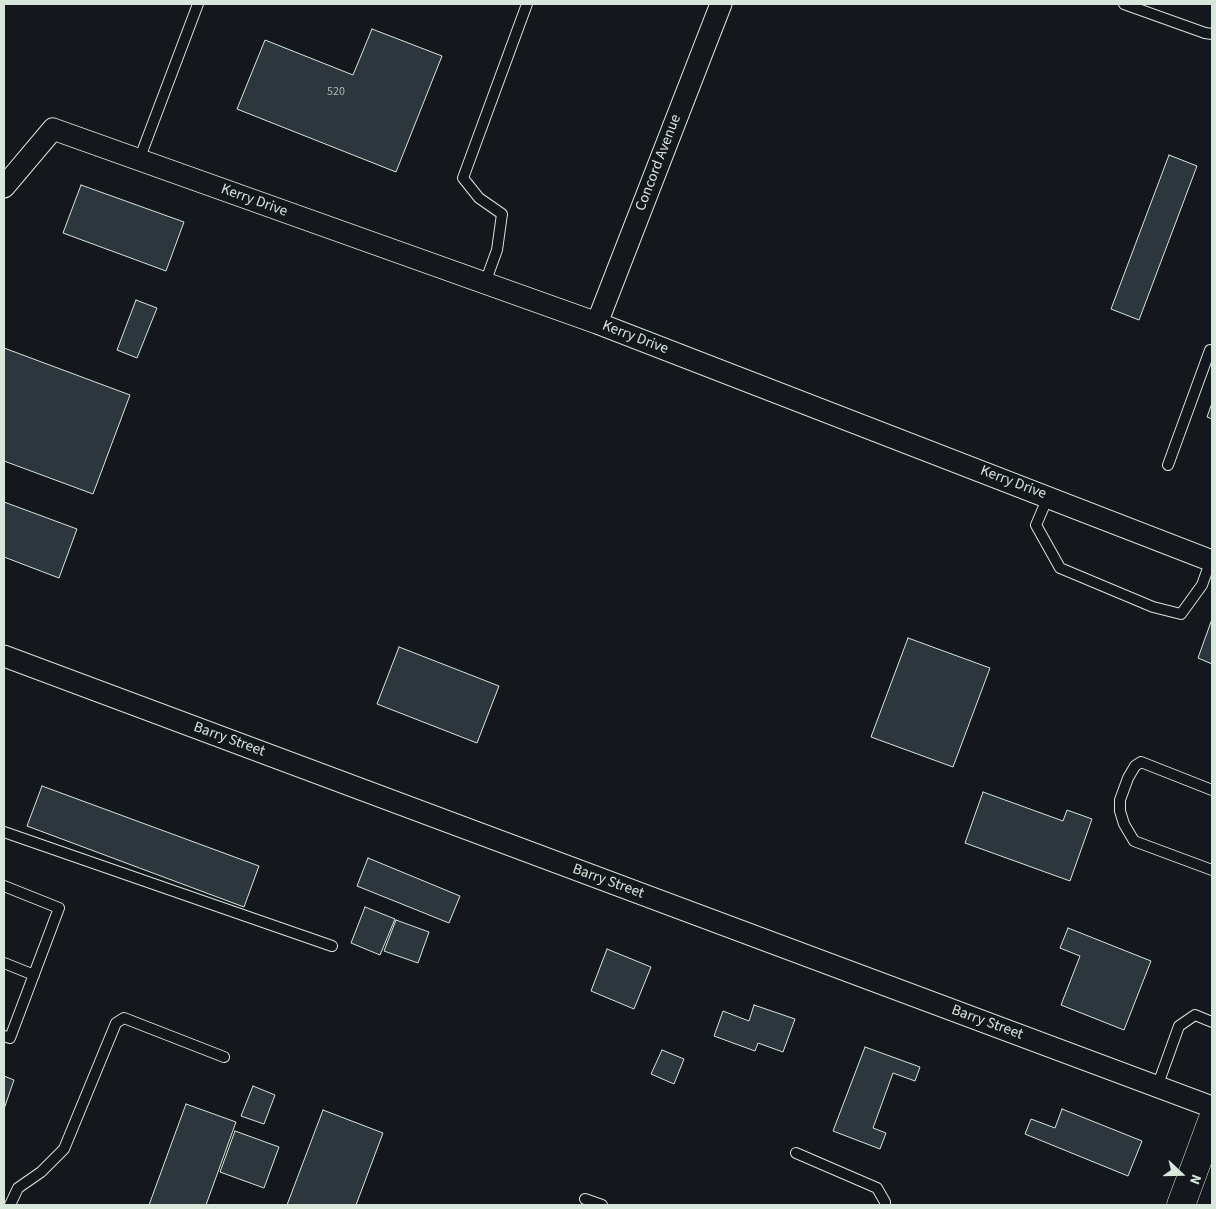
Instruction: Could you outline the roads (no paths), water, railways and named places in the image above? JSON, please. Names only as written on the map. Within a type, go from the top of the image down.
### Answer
[{"type":"highway","points":[[1181,1205],[1212,1121]]},
{"type":"street","name":"Concord Avenue","points":[[597,323],[721,4]]},
{"type":"street","name":"Kerry Drive","points":[[4,187],[53,129],[597,323],[1212,560]]},
{"type":"street","name":"Barry Street","points":[[4,656],[1212,1107]]},
{"type":"lane","points":[[139,160],[198,4]]},
{"type":"lane","points":[[485,283],[497,250],[502,214],[479,198],[463,178],[527,4]]},
{"type":"lane","points":[[1124,4],[1212,34]]},
{"type":"lane","points":[[1168,466],[1210,350]]},
{"type":"lane","points":[[1048,497],[1036,526],[1060,568],[1154,607],[1181,614],[1202,585],[1212,560]]},
{"type":"lane","points":[[1212,790],[1141,762],[1135,766],[1128,778],[1120,800],[1120,811],[1124,824],[1134,841],[1212,870]]},
{"type":"lane","points":[[4,832],[332,946]]},
{"type":"lane","points":[[4,886],[59,908],[10,1038],[4,1036]]},
{"type":"lane","points":[[4,963],[34,975]]},
{"type":"lane","points":[[1157,1087],[1179,1026],[1195,1015],[1212,1022]]},
{"type":"lane","points":[[10,1205],[18,1188],[41,1172],[64,1149],[116,1023],[124,1018],[224,1057]]},
{"type":"lane","points":[[796,1153],[877,1188],[885,1205]]},
{"type":"lane","points":[[585,1199],[602,1205]]}]
